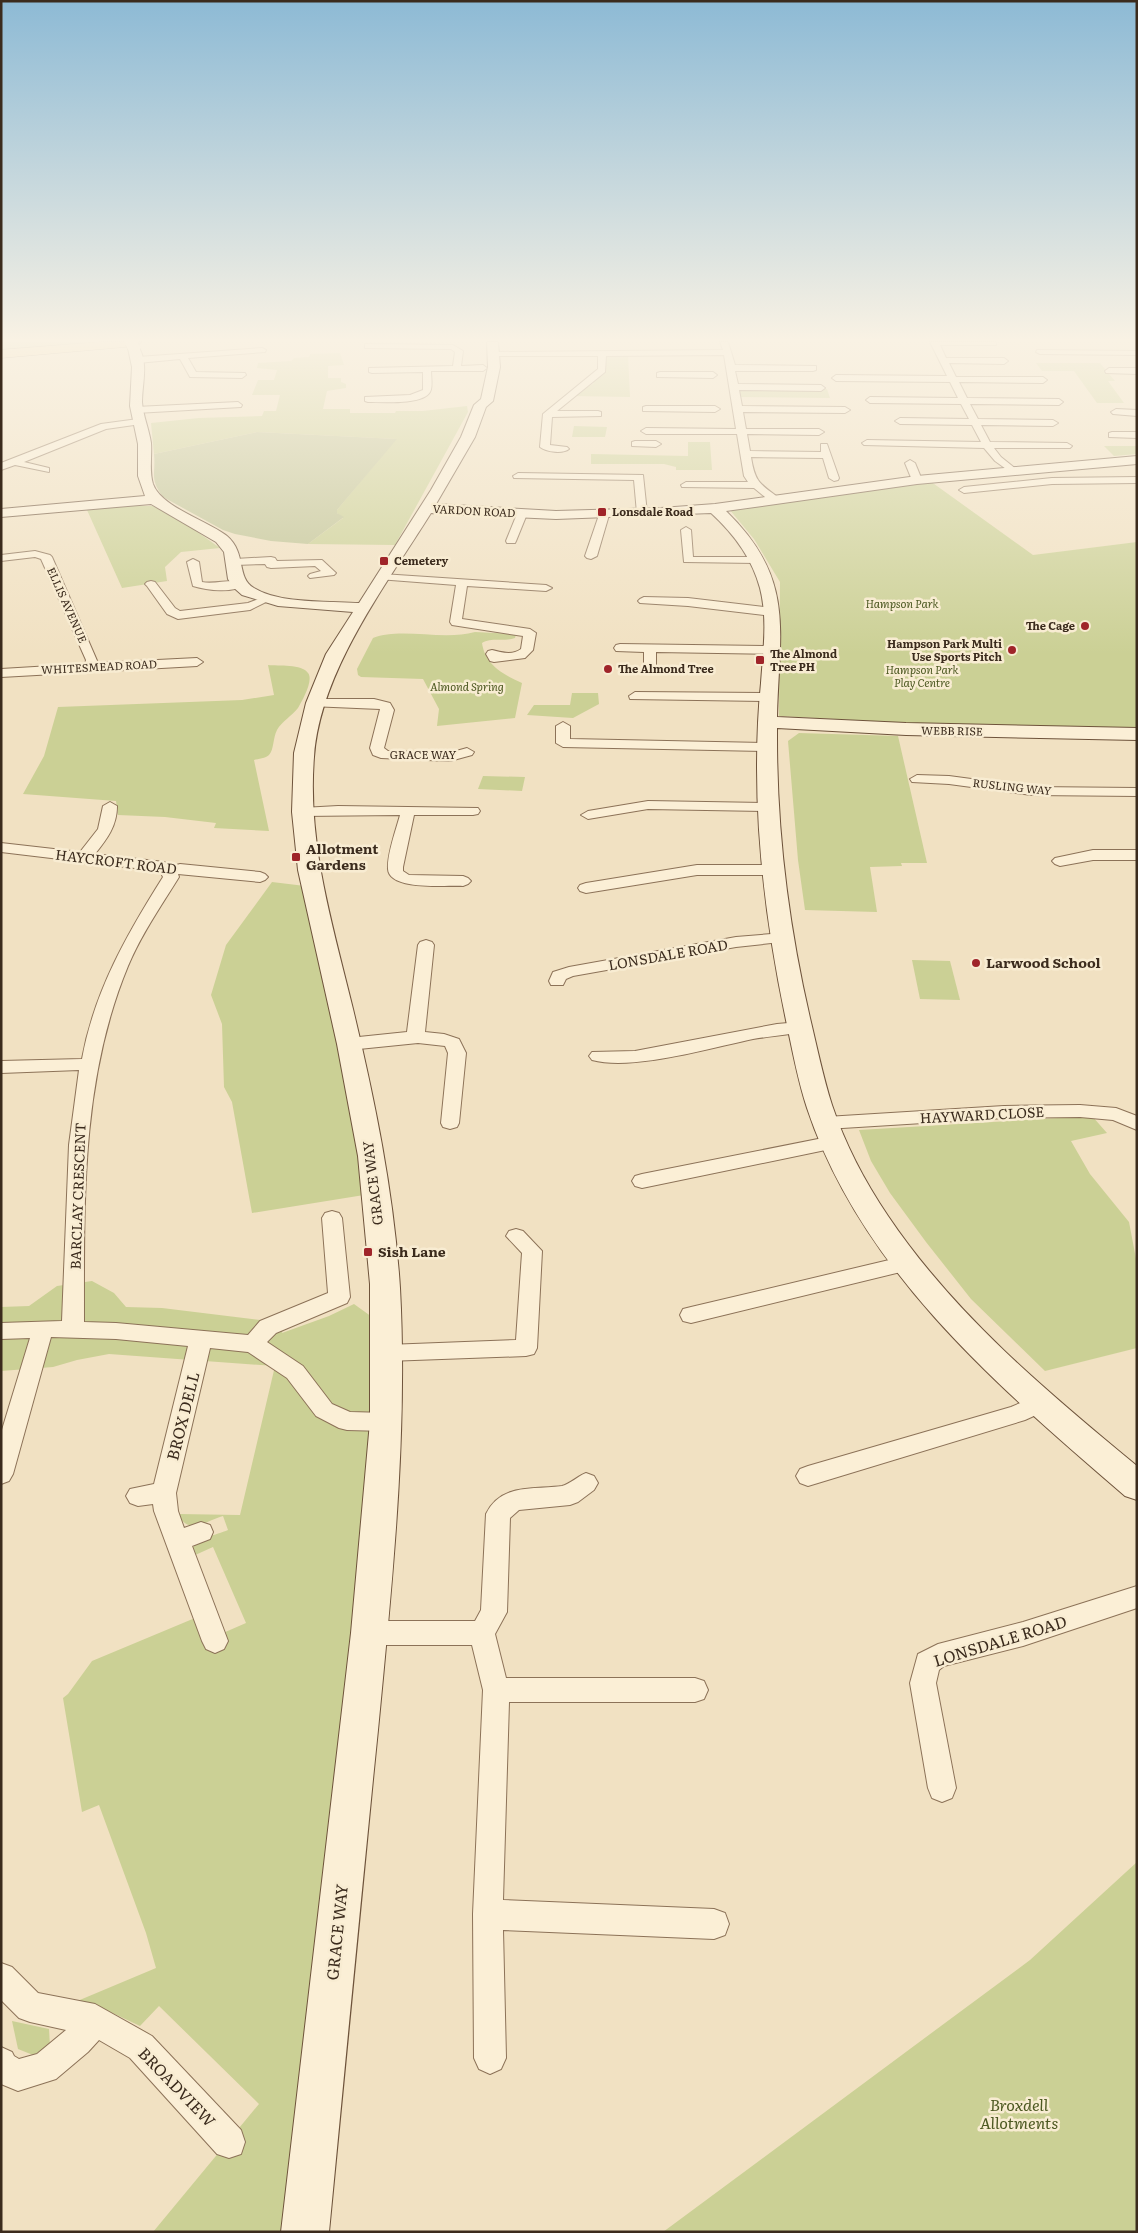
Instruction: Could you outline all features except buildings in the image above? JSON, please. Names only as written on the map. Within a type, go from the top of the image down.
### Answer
[{"type":"street","points":[[6,463],[50,446]]},
{"type":"street","points":[[143,446],[144,480],[149,493],[154,499],[222,539],[232,551],[236,578],[247,592],[266,599],[292,603],[362,608]]},
{"type":"street","name":"GRACE WAY","points":[[305,2232],[370,1633],[386,1422],[387,1342],[385,1284],[372,1156],[349,1044],[309,870],[302,812],[304,753],[315,703],[335,654],[362,608],[427,508],[455,462],[462,446]]},
{"type":"street","points":[[545,446],[564,449]]},
{"type":"street","points":[[743,446],[749,476],[756,486],[775,500]]},
{"type":"street","points":[[744,454],[787,446]]},
{"type":"street","points":[[823,446],[834,478]]},
{"type":"street","points":[[989,446],[998,459],[1012,471]]},
{"type":"street","points":[[1012,446],[1069,449],[1067,446]]},
{"type":"street","name":"VARDON ROAD","points":[[427,508],[522,514],[604,515],[679,511],[715,508],[917,480],[1137,460]]},
{"type":"street","points":[[6,463],[46,470]]},
{"type":"street","points":[[910,463],[917,480]]},
{"type":"street","points":[[518,476],[639,477],[642,513]]},
{"type":"street","points":[[964,490],[984,491],[1052,481],[1137,480]]},
{"type":"street","points":[[686,485],[756,486]]},
{"type":"street","points":[[1,513],[154,499]]},
{"type":"street","points":[[715,508],[742,538],[756,560],[767,584],[772,612],[772,650],[767,722],[768,807],[784,938],[800,1028],[814,1091],[850,1180],[872,1216],[906,1264],[970,1338],[1039,1404],[1137,1486]]},
{"type":"street","name":"VARDON ROAD","points":[[510,542],[522,514]]},
{"type":"street","points":[[591,556],[604,515]]},
{"type":"street","points":[[686,530],[688,560],[756,560]]},
{"type":"street","name":"ELLIS AVENUE","points":[[1,558],[36,554],[46,557],[92,660],[91,667]]},
{"type":"street","points":[[235,562],[271,560],[271,565],[318,562],[330,573],[314,576]]},
{"type":"street","points":[[193,562],[197,584],[211,588],[239,584]]},
{"type":"street","points":[[382,577],[546,588]]},
{"type":"street","points":[[462,582],[456,622],[530,633],[527,650],[521,655],[494,658]]},
{"type":"street","points":[[151,584],[171,611],[178,615],[250,606],[266,599]]},
{"type":"street","points":[[644,601],[688,602],[772,612]]},
{"type":"street","points":[[620,648],[772,650]]},
{"type":"street","points":[[650,649],[650,667]]},
{"type":"street","name":"WHITESMEAD ROAD","points":[[1,672],[197,662]]},
{"type":"street","points":[[635,696],[769,697]]},
{"type":"street","name":"GRACE WAY","points":[[315,703],[374,703],[385,706],[387,710],[377,748],[381,754],[391,756],[450,757],[467,752]]},
{"type":"street","name":"WEBB RISE","points":[[767,722],[906,729],[1137,734]]},
{"type":"street","points":[[563,726],[563,743],[767,747]]},
{"type":"street","name":"RUSLING WAY","points":[[917,779],[950,780],[1032,791],[1137,792]]},
{"type":"street","points":[[588,815],[648,805],[768,807]]},
{"type":"street","points":[[83,858],[108,827],[110,806]]},
{"type":"street","points":[[408,811],[395,867],[396,873],[404,879],[411,880],[463,881]]},
{"type":"street","points":[[302,812],[473,812]]},
{"type":"street","name":"HAYCROFT ROAD","points":[[1,847],[164,867],[170,871],[180,869],[260,877]]},
{"type":"street","points":[[1060,861],[1093,855],[1137,855]]},
{"type":"street","points":[[586,888],[697,870],[775,870]]},
{"type":"street","name":"BARCLAY CRESCENT","points":[[73,1330],[77,1143],[89,1064],[102,1016],[120,966],[170,877],[170,871]]},
{"type":"street","name":"LONSDALE ROAD","points":[[557,981],[559,976],[569,972],[736,942],[784,938]]},
{"type":"street","points":[[415,1038],[426,945]]},
{"type":"street","points":[[598,1056],[636,1057],[778,1029],[800,1028]]},
{"type":"street","points":[[349,1044],[415,1038],[444,1039],[453,1043],[457,1050],[450,1123]]},
{"type":"street","points":[[1,1067],[89,1064]]},
{"type":"street","name":"HAYWARD CLOSE","points":[[830,1133],[1004,1112],[1080,1111],[1116,1114],[1137,1124]]},
{"type":"street","points":[[642,1181],[830,1133]]},
{"type":"street","points":[[253,1344],[268,1327],[340,1297],[332,1218]]},
{"type":"street","points":[[387,1342],[526,1348],[532,1251],[516,1236]]},
{"type":"street","points":[[691,1315],[906,1264]]},
{"type":"street","points":[[1,1474],[43,1329]]},
{"type":"street","points":[[1,1331],[73,1330],[253,1344],[295,1372],[324,1410],[347,1421],[386,1422]]},
{"type":"street","name":"BROX DELL","points":[[201,1339],[164,1493],[166,1511],[215,1641]]},
{"type":"street","points":[[808,1476],[1017,1414],[1039,1404]]},
{"type":"street","points":[[490,2058],[488,1914],[496,1690],[482,1633],[494,1612],[498,1514],[513,1500],[570,1495],[586,1483]]},
{"type":"street","points":[[138,1496],[164,1493]]},
{"type":"street","points":[[177,1541],[201,1532]]},
{"type":"street","name":"LONSDALE ROAD","points":[[942,1788],[923,1683],[927,1663],[938,1656],[1023,1634],[1137,1597]]},
{"type":"street","points":[[370,1633],[482,1633]]},
{"type":"street","points":[[496,1690],[695,1690]]},
{"type":"street","points":[[488,1914],[714,1924]]},
{"type":"street","name":"BROADVIEW","points":[[1,1978],[30,2007],[96,2020],[141,2046],[229,2142]]},
{"type":"street","points":[[1,2063],[2,2067],[18,2075],[45,2068],[77,2041],[96,2020]]},
{"type":"green space","points":[[153,446],[190,446],[154,454]]},
{"type":"green space","points":[[190,446],[391,446],[337,510],[337,513],[344,517],[308,544],[271,541],[235,534],[223,530],[163,497],[155,481],[154,454]]},
{"type":"green space","points":[[390,446],[449,446],[395,545],[308,544],[343,518],[337,513],[337,510]]},
{"type":"green space","points":[[688,446],[710,446],[712,470],[676,470],[676,467],[664,464],[591,464],[591,454],[688,456]]},
{"type":"green space","points":[[1104,446],[1137,446],[1137,454],[1114,456]]},
{"type":"green space","name":"Hampson Park","points":[[930,481],[1033,555],[1137,542],[1137,729],[1024,729],[779,716],[780,582],[754,539],[729,509]]},
{"type":"green space","points":[[125,506],[153,506],[185,523],[220,548],[181,552],[165,567],[167,581],[122,588],[87,510]]},
{"type":"green space","name":"Almond Spring","points":[[475,632],[516,634],[515,638],[489,640],[482,643],[487,657],[496,668],[522,683],[515,718],[437,726],[439,709],[423,679],[361,677],[358,675],[357,669],[373,638],[396,634],[450,635]]},
{"type":"green space","points":[[268,665],[301,668],[308,673],[310,680],[298,708],[277,730],[271,753],[266,757],[254,760],[269,831],[214,828],[216,823],[165,817],[118,815],[116,801],[23,794],[44,756],[58,707],[242,700],[274,695]]},
{"type":"green space","points":[[572,693],[598,693],[599,704],[573,718],[527,715],[534,705],[570,705]]},
{"type":"green space","points":[[799,733],[898,736],[927,863],[901,863],[902,866],[870,867],[877,912],[805,910],[798,860],[788,741]]},
{"type":"green space","points":[[483,776],[525,777],[522,791],[478,789]]},
{"type":"green space","points":[[272,882],[305,886],[352,1116],[364,1195],[252,1213],[232,1102],[224,1087],[222,1024],[211,995],[226,945]]},
{"type":"green space","points":[[912,960],[950,961],[960,1000],[920,999]]},
{"type":"green space","points":[[1092,1116],[1107,1133],[1071,1141],[1090,1174],[1129,1222],[1137,1264],[1137,1348],[1045,1371],[971,1299],[926,1242],[890,1193],[871,1161],[859,1130]]},
{"type":"green space","points":[[92,1281],[114,1293],[126,1307],[162,1308],[284,1323],[282,1333],[329,1316],[354,1304],[372,1317],[369,1446],[364,1526],[284,2232],[153,2232],[259,2104],[159,2006],[140,2026],[102,2008],[75,2002],[156,1968],[146,1933],[99,1805],[82,1812],[63,1698],[92,1661],[195,1618],[223,1633],[246,1623],[213,1547],[193,1556],[191,1550],[203,1540],[228,1530],[223,1516],[192,1526],[182,1521],[178,1514],[240,1515],[275,1366],[109,1354],[53,1367],[1,1371],[1,1307],[29,1306],[57,1286]]},
{"type":"green space","name":"Broxdell Allotments","points":[[1137,1862],[1137,2232],[663,2232],[1030,1960]]},
{"type":"green space","points":[[12,2021],[49,2029],[50,2046],[33,2055],[18,2049]]},
{"type":"place","name":"Lonsdale Road","points":[[602,512]]},
{"type":"place","name":"Cemetery","points":[[384,561]]},
{"type":"place","name":"The Cage","points":[[1085,626]]},
{"type":"place","name":"Hampson Park Multi Use Sports Pitch","points":[[1012,650]]},
{"type":"place","name":"The Almond Tree PH","points":[[760,660]]},
{"type":"place","name":"The Almond Tree","points":[[608,669]]},
{"type":"place","name":"Allotment Gardens","points":[[296,857]]},
{"type":"place","name":"Larwood School","points":[[976,963]]},
{"type":"place","name":"Sish Lane","points":[[368,1252]]},
{"type":"park label","name":"Hampson Park Play Centre","points":[[922,676]]}]
